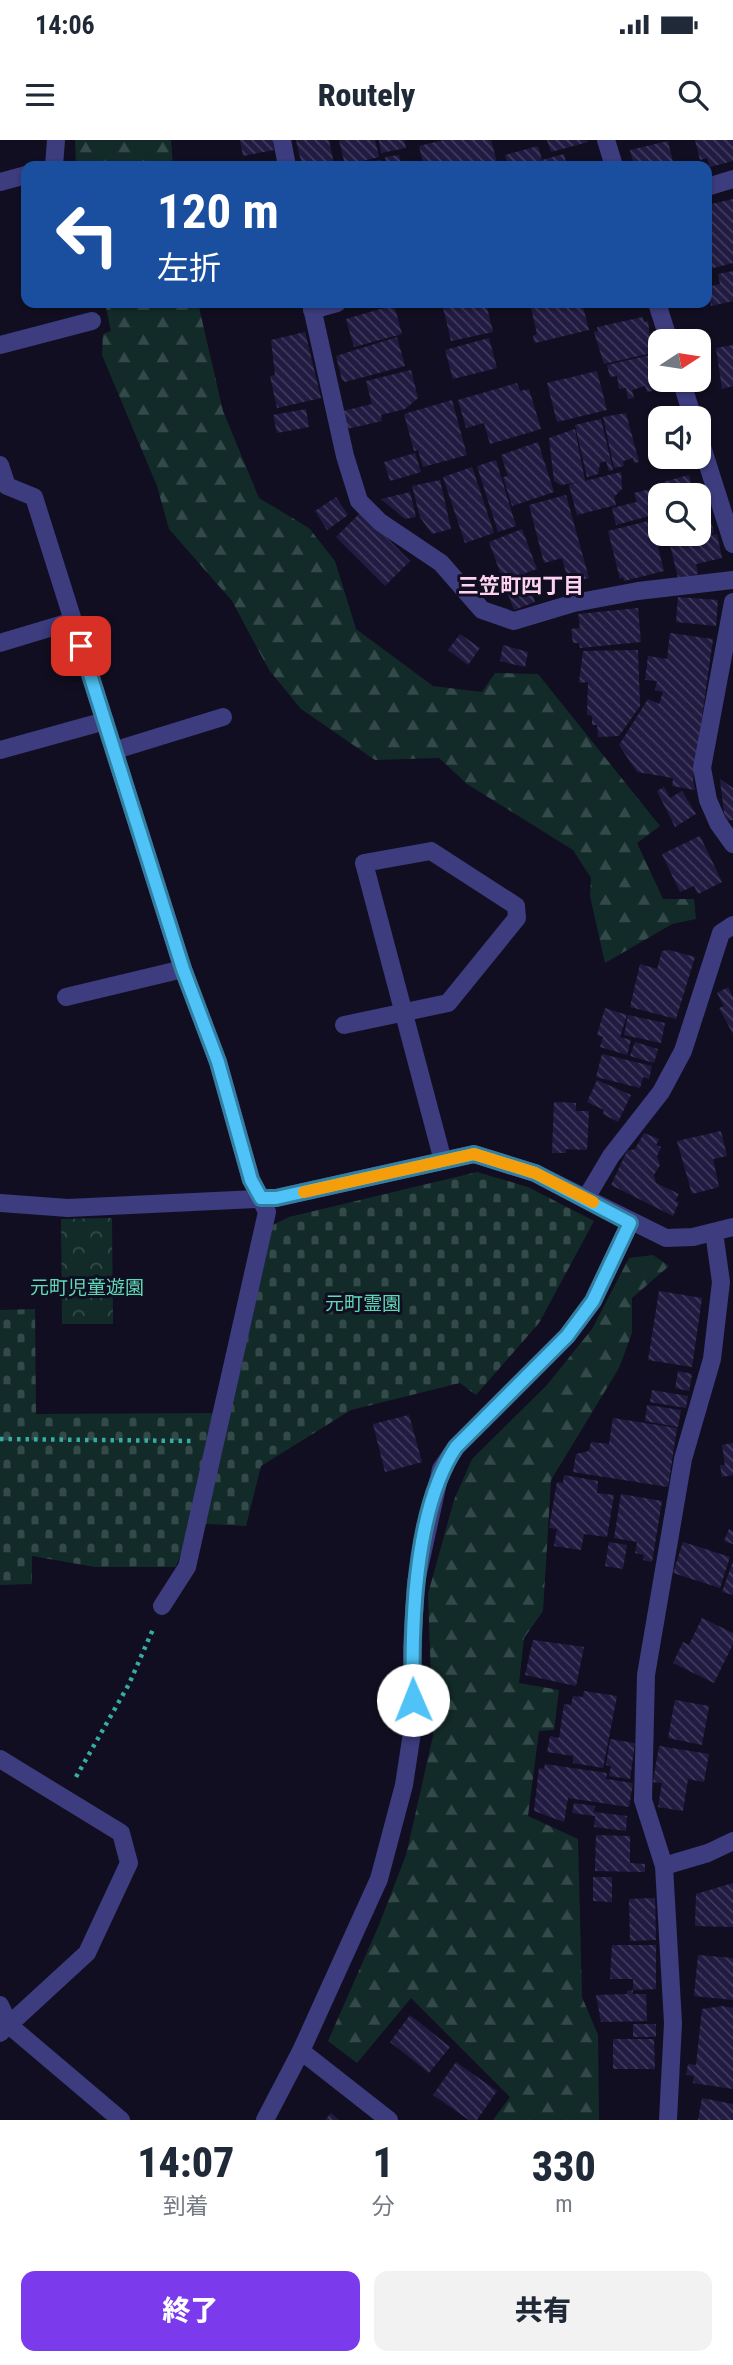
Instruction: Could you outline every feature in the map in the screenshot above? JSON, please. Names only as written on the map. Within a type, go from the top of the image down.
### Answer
[{"type":"street","points":[[54,161],[56,140]]},
{"type":"street","points":[[282,140],[286,161]]},
{"type":"street","points":[[606,140],[612,161]]},
{"type":"street","points":[[0,182],[21,176]]},
{"type":"street","points":[[712,185],[733,179]]},
{"type":"street","points":[[312,308],[345,456],[359,501],[380,523],[441,563],[482,610],[513,621],[574,603],[638,591],[733,580]]},
{"type":"street","points":[[659,308],[665,329]]},
{"type":"street","points":[[0,345],[92,321]]},
{"type":"street","points":[[0,465],[4,489],[34,497],[183,969],[218,1062],[251,1180],[267,1212],[187,1567],[162,1606]]},
{"type":"street","points":[[709,469],[733,544]]},
{"type":"street","points":[[733,602],[702,768],[708,800],[718,823],[733,844]]},
{"type":"street","points":[[0,643],[74,621]]},
{"type":"street","points":[[116,750],[223,716]]},
{"type":"street","points":[[0,750],[105,721]]},
{"type":"street","points":[[344,1025],[405,1012],[448,1003],[517,918],[516,906],[431,851],[365,863],[405,1012],[443,1161]]},
{"type":"street","points":[[586,1198],[611,1156],[666,1082],[683,1051],[721,933],[733,925]]},
{"type":"street","points":[[66,997],[183,969]]},
{"type":"street","points":[[0,1203],[68,1208],[276,1198],[474,1154],[503,1161],[666,1238],[694,1237],[733,1227]]},
{"type":"street","points":[[265,2120],[302,2051],[379,1879],[404,1785],[414,1726],[412,1648],[416,1582],[441,1469],[456,1447],[567,1336],[593,1301],[630,1223]]},
{"type":"street","points":[[668,2120],[673,2023],[664,1866],[643,1800],[646,1675],[683,1459],[712,1359],[721,1282],[715,1232]]},
{"type":"street","points":[[0,1759],[121,1833],[129,1863],[87,1954],[5,2029]]},
{"type":"street","points":[[664,1866],[708,1853],[733,1841]]},
{"type":"street","points":[[0,2005],[5,2029],[121,2120]]},
{"type":"street","points":[[302,2051],[389,2120]]},
{"type":"path","points":[[0,1439],[217,1441]]},
{"type":"path","points":[[64,1797],[129,1684],[162,1606]]},
{"type":"green space","points":[[75,140],[171,140],[173,161],[76,161]]},
{"type":"green space","points":[[106,308],[199,308],[223,411],[259,498],[309,528],[335,561],[356,629],[433,686],[482,692],[495,673],[538,674],[660,826],[637,843],[663,899],[694,899],[696,919],[672,924],[605,963],[590,896],[591,878],[573,850],[467,784],[439,758],[375,760],[301,709],[269,670],[232,601],[169,529],[157,486],[102,355],[103,334],[111,331]]},
{"type":"green space","name":"元町霊園","points":[[477,1172],[528,1187],[594,1221],[539,1323],[476,1395],[460,1383],[351,1410],[261,1466],[246,1526],[191,1523],[176,1567],[95,1567],[32,1556],[32,1584],[0,1585],[0,1310],[35,1309],[36,1414],[230,1413],[273,1225],[289,1217]]},
{"type":"green space","name":"元町児童遊園","points":[[112,1218],[113,1324],[62,1324],[61,1219]]},
{"type":"green space","points":[[653,1255],[669,1266],[632,1298],[632,1333],[619,1368],[551,1480],[543,1611],[524,1638],[519,1683],[559,1690],[554,1730],[539,1731],[528,1816],[578,1839],[582,1997],[598,2035],[599,2120],[493,2120],[510,2097],[411,1998],[357,2063],[328,2041],[379,1925],[406,1855],[433,1736],[428,1594],[454,1500],[472,1459],[547,1385],[592,1329],[629,1258]]},
{"type":"building","points":[[240,140],[273,140],[274,150],[243,156]]},
{"type":"building","points":[[296,140],[329,140],[333,161],[301,161]]},
{"type":"building","points":[[339,140],[375,140],[379,157],[344,161]]},
{"type":"building","points":[[379,140],[404,140],[406,148],[381,153]]},
{"type":"building","points":[[444,140],[491,140],[497,161],[423,161],[419,146]]},
{"type":"building","points":[[547,140],[587,140],[588,142],[551,152]]},
{"type":"building","points":[[695,140],[733,140],[733,161],[712,166],[712,161],[707,158],[700,160]]},
{"type":"building","points":[[668,141],[673,161],[633,161],[630,150]]},
{"type":"building","points":[[538,146],[542,160],[564,154],[566,161],[507,161],[505,155]]},
{"type":"building","points":[[399,155],[401,161],[386,161],[385,157]]},
{"type":"building","points":[[733,199],[733,263],[712,268],[712,204]]},
{"type":"building","points":[[733,271],[733,301],[712,306],[712,286],[720,284],[718,274]]},
{"type":"building","points":[[384,308],[395,308],[402,334],[354,347],[346,319]]},
{"type":"building","points":[[443,308],[487,308],[493,332],[451,341]]},
{"type":"building","points":[[531,308],[583,308],[589,330],[535,343],[533,336],[537,334]]},
{"type":"building","points":[[643,317],[644,322],[648,321],[648,354],[604,364],[594,332],[598,331],[597,327]]},
{"type":"building","points":[[305,332],[321,398],[277,408],[270,376],[275,375],[271,340]]},
{"type":"building","points":[[397,337],[405,366],[345,382],[342,380],[336,356]]},
{"type":"building","points":[[489,338],[497,368],[453,379],[445,350]]},
{"type":"building","points":[[733,345],[733,386],[722,389],[716,348]]},
{"type":"building","points":[[648,356],[648,392],[645,386],[632,390],[634,398],[628,399],[626,388],[619,389],[617,376],[610,377],[607,365]]},
{"type":"building","points":[[411,370],[418,398],[405,409],[381,415],[382,421],[347,429],[343,411],[372,404],[366,381]]},
{"type":"building","points":[[597,371],[607,410],[557,422],[547,383]]},
{"type":"building","points":[[517,383],[520,391],[529,389],[541,429],[490,444],[484,423],[466,428],[458,400]]},
{"type":"building","points":[[452,400],[467,455],[423,467],[418,450],[414,451],[404,414]]},
{"type":"building","points":[[306,409],[309,427],[277,433],[273,415]]},
{"type":"building","points":[[626,413],[639,462],[634,463],[633,458],[623,461],[624,466],[614,468],[603,417]]},
{"type":"building","points":[[601,419],[613,470],[609,471],[606,461],[600,463],[598,474],[587,477],[575,425]]},
{"type":"building","points":[[575,429],[585,481],[621,472],[622,489],[614,497],[616,505],[577,515],[569,485],[578,482],[561,485],[554,481],[549,438]]},
{"type":"building","points":[[538,442],[554,492],[512,506],[503,477],[508,476],[501,455]]},
{"type":"building","points":[[415,453],[421,472],[390,481],[384,462]]},
{"type":"building","points":[[496,460],[516,526],[498,532],[477,466]]},
{"type":"building","points":[[472,467],[494,533],[465,543],[443,477]]},
{"type":"building","points":[[689,475],[691,483],[663,483]]},
{"type":"building","points":[[440,480],[451,529],[432,534],[420,517],[412,486]]},
{"type":"building","points":[[648,490],[648,516],[616,525],[612,508],[637,502],[634,493]]},
{"type":"building","points":[[410,492],[416,517],[405,519],[381,499]]},
{"type":"building","points":[[566,495],[589,578],[569,583],[562,558],[544,563],[529,505]]},
{"type":"building","points":[[336,497],[348,515],[327,530],[315,511]]},
{"type":"building","points":[[361,512],[410,561],[385,586],[336,537]]},
{"type":"building","points":[[648,521],[648,546],[658,546],[664,571],[624,581],[623,577],[620,579],[608,531]]},
{"type":"building","points":[[522,529],[537,569],[525,573],[535,602],[514,610],[489,542]]},
{"type":"building","points":[[717,534],[722,558],[696,564],[698,574],[678,578],[670,546],[711,546],[711,535]]},
{"type":"building","points":[[678,597],[718,600],[716,626],[676,622]]},
{"type":"building","points":[[638,608],[641,642],[580,648],[579,643],[573,643],[571,629],[580,628],[578,614]]},
{"type":"building","points":[[670,633],[713,639],[693,781],[695,790],[672,786],[673,778],[637,772],[619,745],[648,699],[659,704],[663,692],[655,690],[657,681],[645,680],[648,656],[667,659]]},
{"type":"building","points":[[460,634],[480,648],[468,665],[448,650]]},
{"type":"building","points":[[503,645],[528,652],[525,667],[500,661]]},
{"type":"building","points":[[638,650],[640,706],[619,736],[598,737],[597,725],[592,725],[592,716],[587,715],[588,682],[579,683],[583,651]]},
{"type":"building","points":[[720,779],[733,788],[733,820],[725,821]]},
{"type":"building","points":[[664,787],[670,798],[682,791],[696,814],[675,827],[657,791]]},
{"type":"building","points":[[700,836],[722,882],[698,894],[694,886],[680,892],[662,854]]},
{"type":"building","points":[[669,950],[695,957],[676,1019],[630,1007],[640,964],[657,969],[662,951]]},
{"type":"building","points":[[728,987],[733,997],[733,1034],[719,1008],[724,1006],[717,993]]},
{"type":"building","points":[[605,1008],[627,1015],[620,1037],[631,1040],[627,1055],[600,1047],[603,1037],[597,1035]]},
{"type":"building","points":[[628,1015],[665,1023],[661,1043],[624,1035]]},
{"type":"building","points":[[635,1042],[658,1049],[654,1063],[630,1056]]},
{"type":"building","points":[[602,1054],[652,1066],[649,1079],[643,1077],[640,1088],[596,1077]]},
{"type":"building","points":[[597,1080],[631,1095],[618,1122],[603,1114],[604,1110],[587,1102]]},
{"type":"building","points":[[554,1102],[576,1103],[576,1111],[589,1111],[587,1150],[566,1149],[566,1153],[552,1153]]},
{"type":"building","points":[[721,1131],[727,1156],[713,1159],[719,1187],[692,1194],[677,1141]]},
{"type":"building","points":[[644,1133],[659,1139],[656,1145],[661,1147],[657,1156],[660,1165],[654,1175],[656,1183],[679,1194],[675,1201],[679,1202],[673,1216],[611,1185],[627,1151],[635,1149]]},
{"type":"building","points":[[659,1291],[702,1298],[692,1367],[648,1360]]},
{"type":"building","points":[[678,1371],[692,1374],[689,1391],[675,1388]]},
{"type":"building","points":[[652,1390],[688,1396],[686,1408],[650,1402]]},
{"type":"building","points":[[647,1405],[681,1410],[678,1427],[645,1421]]},
{"type":"building","points":[[409,1415],[422,1462],[385,1472],[373,1424]]},
{"type":"building","points":[[613,1418],[677,1428],[668,1487],[573,1472],[576,1454],[589,1451],[591,1442],[609,1444]]},
{"type":"building","points":[[733,1443],[733,1475],[722,1477],[720,1465],[725,1465],[722,1445]]},
{"type":"building","points":[[564,1475],[598,1481],[597,1493],[614,1495],[607,1537],[584,1534],[581,1550],[554,1546],[557,1529],[549,1528],[557,1482],[563,1483]]},
{"type":"building","points":[[621,1494],[662,1501],[652,1562],[643,1560],[644,1555],[635,1553],[637,1542],[614,1538]]},
{"type":"building","points":[[729,1529],[733,1531],[733,1544],[724,1541]]},
{"type":"building","points":[[609,1542],[627,1545],[623,1569],[605,1566]]},
{"type":"building","points":[[683,1542],[730,1557],[720,1588],[673,1573]]},
{"type":"building","points":[[733,1561],[733,1595],[722,1592]]},
{"type":"building","points":[[702,1618],[733,1633],[733,1644],[714,1683],[673,1663],[683,1642],[689,1645]]},
{"type":"building","points":[[533,1640],[584,1647],[576,1686],[525,1675]]},
{"type":"building","points":[[584,1691],[617,1696],[603,1768],[573,1763],[573,1756],[547,1752],[550,1736],[559,1738],[564,1704],[571,1705],[573,1696],[583,1697]]},
{"type":"building","points":[[675,1700],[709,1706],[702,1745],[668,1738]]},
{"type":"building","points":[[610,1739],[635,1743],[630,1779],[609,1776],[611,1766],[606,1765]]},
{"type":"building","points":[[659,1746],[709,1754],[704,1782],[688,1779],[683,1811],[658,1807],[662,1783],[653,1782]]},
{"type":"building","points":[[545,1764],[607,1773],[606,1779],[633,1783],[629,1807],[568,1798],[564,1822],[534,1811],[539,1768],[544,1769]]},
{"type":"building","points":[[574,1803],[595,1806],[594,1812],[627,1816],[626,1831],[594,1827],[595,1816],[572,1813]]},
{"type":"building","points":[[596,1835],[630,1836],[630,1863],[645,1864],[645,1872],[595,1871]]},
{"type":"building","points":[[593,1877],[612,1877],[612,1902],[593,1901]]},
{"type":"building","points":[[733,1883],[733,1927],[695,1926],[696,1894]]},
{"type":"building","points":[[655,1898],[656,1940],[630,1941],[629,1899]]},
{"type":"building","points":[[612,1945],[656,1945],[656,1989],[633,1990],[633,1979],[610,1979]]},
{"type":"building","points":[[698,1955],[733,1958],[733,2000],[694,1996]]},
{"type":"building","points":[[633,1990],[633,1994],[646,1994],[647,2021],[601,2022],[596,1995],[627,1994],[627,1991]]},
{"type":"building","points":[[723,2006],[733,2008],[733,2089],[693,2083],[694,2076],[686,2075],[688,2064],[696,2065],[702,2009]]},
{"type":"building","points":[[410,2015],[450,2047],[429,2073],[390,2042]]},
{"type":"building","points":[[633,2024],[656,2024],[656,2037],[633,2037]]},
{"type":"building","points":[[613,2039],[654,2039],[655,2069],[613,2069]]},
{"type":"building","points":[[456,2062],[497,2091],[477,2120],[469,2120],[433,2095]]},
{"type":"building","points":[[702,2098],[733,2104],[733,2120],[698,2120]]},
{"type":"building","points":[[331,2113],[339,2120],[325,2120]]},
{"type":"slow traffic","points":[[304,1192],[474,1154],[535,1173],[593,1202]]},
{"type":"district","name":"三笠町四丁目","points":[[521,586]]},
{"type":"route","points":[[81,646],[183,969],[218,1062],[251,1180],[261,1198],[276,1198],[474,1154],[535,1173],[630,1223],[593,1301],[567,1336],[456,1447],[441,1469],[416,1582],[412,1648],[413,1700]]}]
